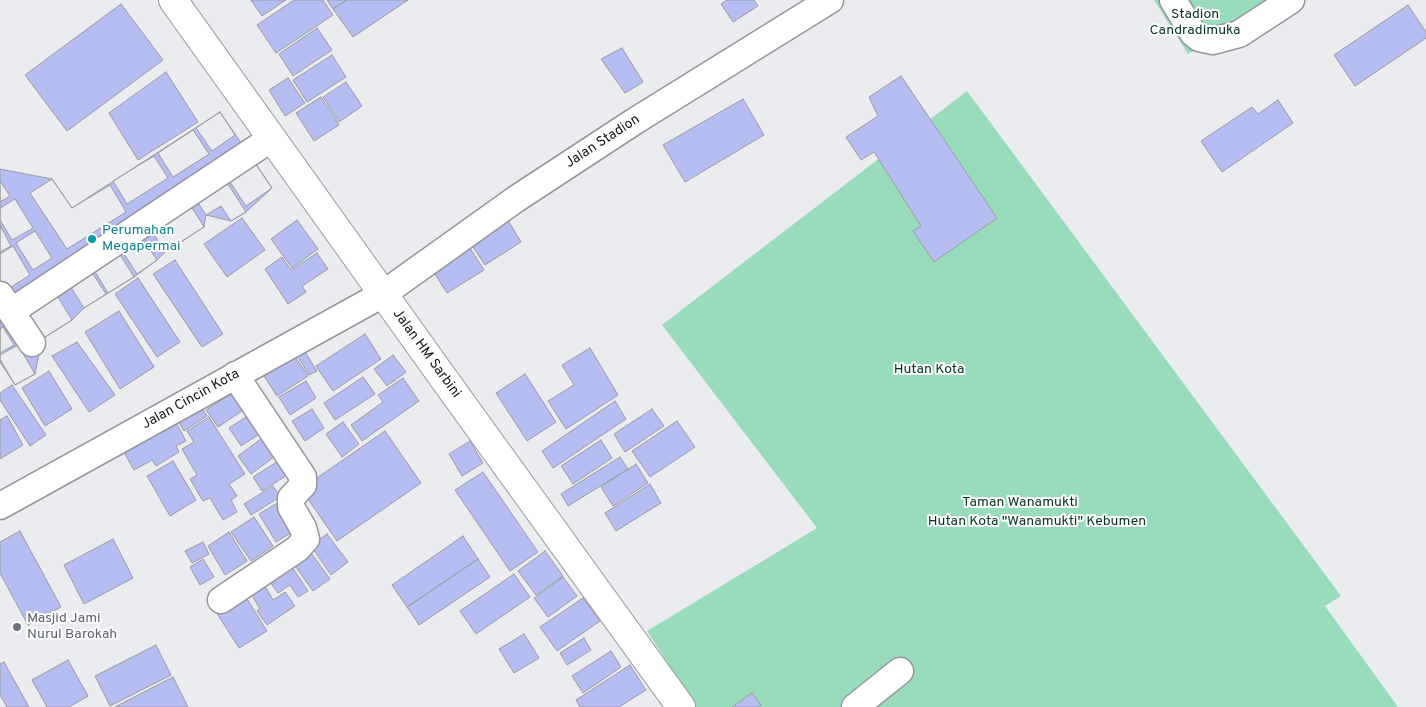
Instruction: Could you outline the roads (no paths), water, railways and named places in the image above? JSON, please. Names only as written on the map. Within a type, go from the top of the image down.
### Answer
[{"type":"main road","name":"Jalan HM Sarbini","points":[[173,0],[681,707]]},
{"type":"street","name":"Jalan Stadion","points":[[383,294],[516,199],[635,121],[830,0]]},
{"type":"street","points":[[1172,0],[1199,38],[1213,41],[1239,34],[1291,0]]},
{"type":"street","points":[[32,343],[6,303],[272,138]]},
{"type":"street","name":"Jalan Cincin Kota","points":[[0,506],[383,294]]},
{"type":"street","points":[[221,600],[297,549],[306,539],[306,534],[291,507],[291,498],[303,485],[303,477],[235,375]]},
{"type":"street","points":[[855,707],[900,672]]},
{"type":"place","name":"Perumahan Megapermai","points":[[92,239]]},
{"type":"place","name":"Masjid Jami Nurul Barokah","points":[[17,627]]},
{"type":"park label","name":"Stadion Candradimuka","points":[[1195,24]]},
{"type":"park label","name":"Hutan Kota","points":[[929,370]]},
{"type":"park label","name":"Taman Wanamukti","points":[[1020,503]]},
{"type":"park label","name":"Hutan Kota \"Wanamukti\" Kebumen","points":[[1037,522]]}]
